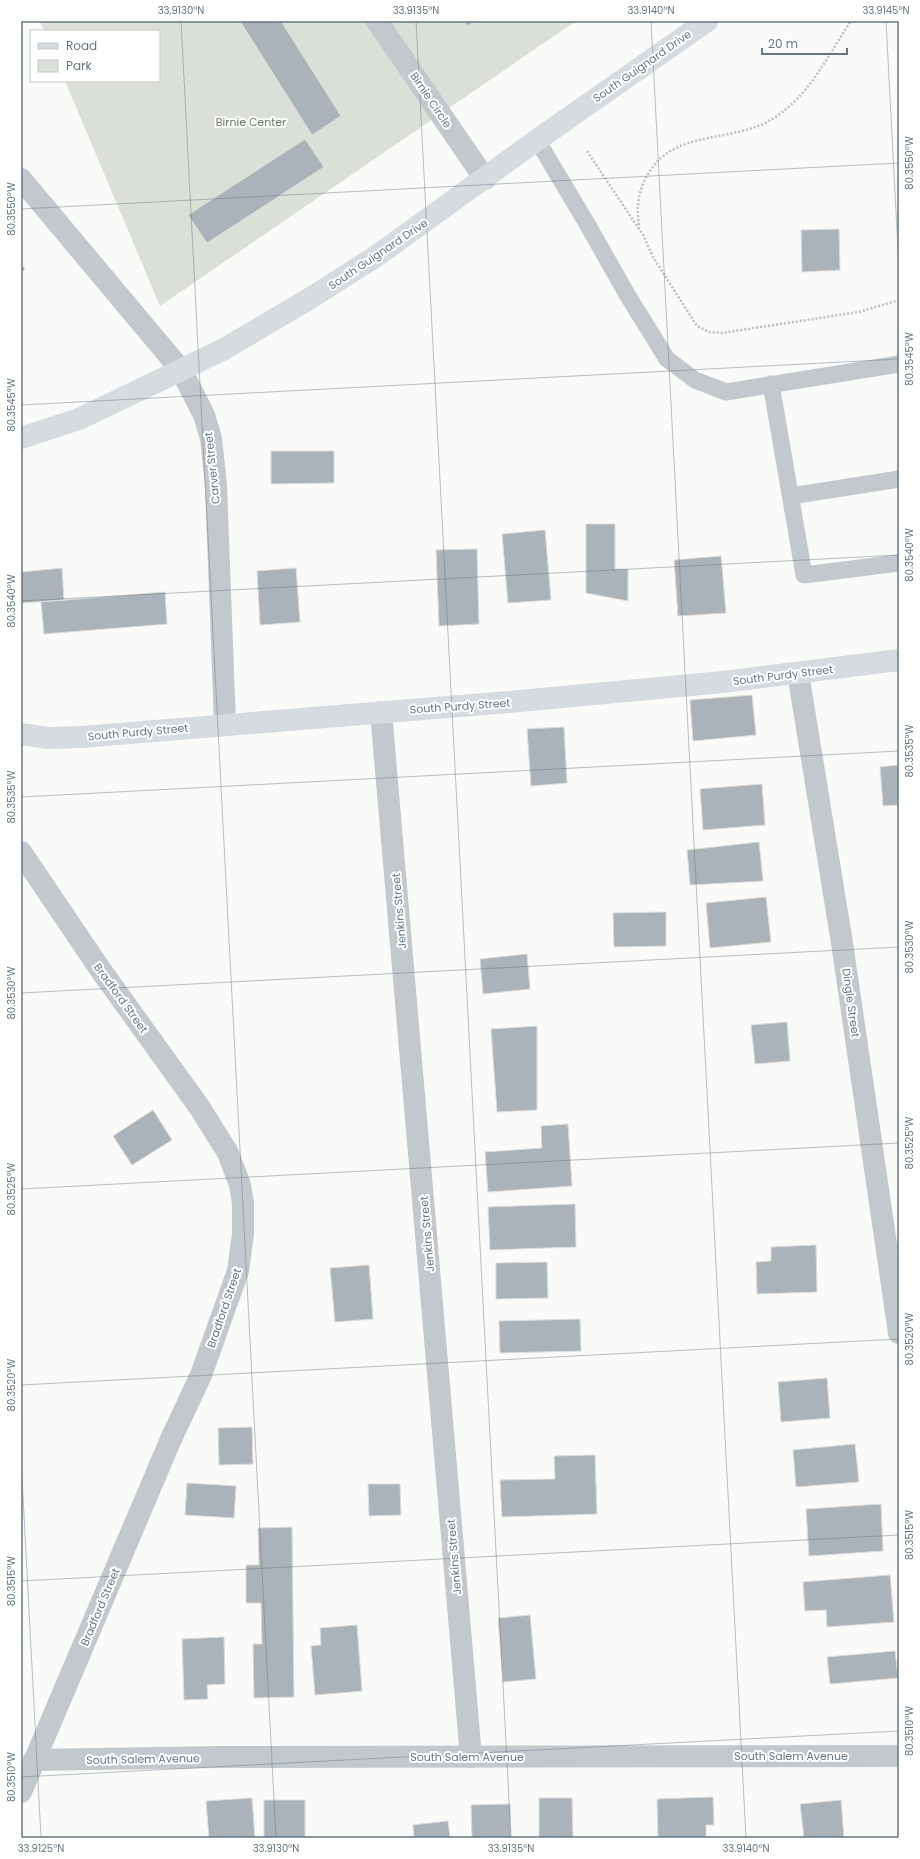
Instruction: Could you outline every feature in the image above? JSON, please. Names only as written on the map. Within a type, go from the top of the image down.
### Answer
[{"type":"main road","name":"South Guignard Drive","points":[[21,438],[79,419],[181,370],[224,349],[309,299],[378,255],[537,140],[707,21]]},
{"type":"main road","name":"South Purdy Street","points":[[21,734],[48,738],[74,737],[509,702],[723,682],[899,660]]},
{"type":"street","name":"Birnie Circle","points":[[377,21],[485,179]]},
{"type":"street","name":"Carver Street","points":[[21,179],[181,370],[204,415],[211,438],[216,485],[225,725]]},
{"type":"street","name":"Dingle Street","points":[[798,673],[842,943],[899,1333]]},
{"type":"street","name":"Jenkins Street","points":[[381,712],[471,1757]]},
{"type":"street","name":"Bradford Street","points":[[21,852],[100,969],[200,1108],[228,1154],[240,1185],[243,1203],[243,1234],[238,1271],[201,1375],[171,1440],[21,1792]]},
{"type":"street","name":"South Salem Avenue","points":[[34,1760],[219,1757],[899,1756]]},
{"type":"lane","points":[[537,140],[628,296],[667,359],[695,380],[726,392],[899,364]]},
{"type":"lane","points":[[771,384],[804,575],[899,563]]},
{"type":"lane","points":[[791,496],[899,479]]},
{"type":"path","points":[[639,230],[638,204],[643,181],[656,160],[675,147],[752,128],[774,118],[806,91],[851,21]]},
{"type":"path","points":[[587,151],[639,230],[654,257],[698,326],[709,332],[722,333],[859,312],[899,300]]},
{"type":"green space","name":"Birnie Center","points":[[40,21],[576,21],[160,306],[65,82],[160,82],[160,30],[44,30]]},
{"type":"building","points":[[240,21],[281,21],[341,116],[312,135]]},
{"type":"building","points":[[464,21],[476,21],[467,26]]},
{"type":"building","points":[[305,139],[324,167],[207,243],[188,215]]},
{"type":"building","points":[[839,229],[840,270],[802,272],[801,230]]},
{"type":"building","points":[[21,264],[25,269],[21,273]]},
{"type":"building","points":[[271,451],[334,451],[334,483],[271,484]]},
{"type":"building","points":[[586,524],[615,524],[615,569],[628,569],[628,601],[586,593]]},
{"type":"building","points":[[545,530],[551,600],[508,603],[502,534]]},
{"type":"building","points":[[477,549],[479,624],[439,626],[436,550]]},
{"type":"building","points":[[721,556],[726,613],[678,616],[674,560]]},
{"type":"building","points":[[62,568],[64,600],[21,603],[21,572]]},
{"type":"building","points":[[296,568],[300,622],[260,625],[257,571]]},
{"type":"building","points":[[165,592],[167,624],[44,634],[41,602]]},
{"type":"building","points":[[752,695],[756,735],[693,741],[690,700]]},
{"type":"building","points":[[564,727],[567,783],[531,786],[527,729]]},
{"type":"building","points":[[899,765],[899,805],[883,806],[880,767]]},
{"type":"building","points":[[762,784],[765,825],[703,830],[700,789]]},
{"type":"building","points":[[759,842],[763,881],[690,885],[687,850]]},
{"type":"building","points":[[766,897],[771,942],[710,948],[706,903]]},
{"type":"building","points":[[666,912],[666,946],[614,947],[613,913]]},
{"type":"building","points":[[527,954],[530,989],[483,994],[480,959]]},
{"type":"building","points":[[787,1022],[790,1061],[755,1064],[751,1025]]},
{"type":"building","points":[[537,1026],[537,1110],[497,1112],[491,1029]]},
{"type":"building","points":[[153,1110],[172,1140],[132,1165],[113,1136]]},
{"type":"building","points":[[568,1124],[572,1186],[488,1192],[485,1152],[542,1148],[541,1126]]},
{"type":"building","points":[[575,1204],[576,1247],[490,1250],[488,1207]]},
{"type":"building","points":[[816,1245],[817,1292],[757,1294],[756,1262],[771,1261],[771,1247]]},
{"type":"building","points":[[547,1262],[548,1298],[496,1299],[496,1263]]},
{"type":"building","points":[[369,1265],[373,1319],[335,1322],[330,1268]]},
{"type":"building","points":[[580,1319],[581,1351],[500,1353],[499,1321]]},
{"type":"building","points":[[827,1378],[830,1418],[781,1422],[778,1382]]},
{"type":"building","points":[[252,1427],[253,1464],[219,1465],[218,1428]]},
{"type":"building","points":[[855,1444],[859,1482],[796,1487],[793,1450]]},
{"type":"building","points":[[595,1455],[597,1514],[502,1517],[500,1480],[555,1479],[554,1456]]},
{"type":"building","points":[[187,1483],[236,1486],[234,1518],[185,1515]]},
{"type":"building","points":[[368,1484],[400,1484],[401,1515],[369,1516]]},
{"type":"building","points":[[881,1504],[883,1551],[809,1556],[806,1509]]},
{"type":"building","points":[[292,1527],[294,1697],[254,1698],[253,1644],[262,1644],[261,1603],[246,1603],[246,1565],[259,1565],[258,1528]]},
{"type":"building","points":[[890,1575],[894,1622],[827,1627],[826,1610],[805,1611],[803,1582]]},
{"type":"building","points":[[530,1615],[536,1679],[503,1682],[498,1618]]},
{"type":"building","points":[[357,1625],[362,1691],[315,1695],[311,1646],[321,1645],[320,1628]]},
{"type":"building","points":[[224,1637],[225,1684],[207,1685],[208,1699],[184,1700],[182,1639]]},
{"type":"building","points":[[895,1651],[898,1678],[830,1684],[827,1657]]},
{"type":"building","points":[[713,1797],[714,1825],[706,1825],[706,1838],[658,1838],[657,1799]]},
{"type":"building","points":[[252,1798],[255,1838],[209,1838],[206,1801]]},
{"type":"building","points":[[539,1798],[572,1798],[573,1838],[539,1838]]},
{"type":"building","points":[[264,1800],[305,1800],[305,1838],[264,1838]]},
{"type":"building","points":[[841,1800],[844,1838],[804,1838],[800,1804]]},
{"type":"building","points":[[510,1804],[511,1838],[472,1838],[471,1805]]},
{"type":"building","points":[[448,1821],[450,1838],[414,1838],[413,1825]]}]
